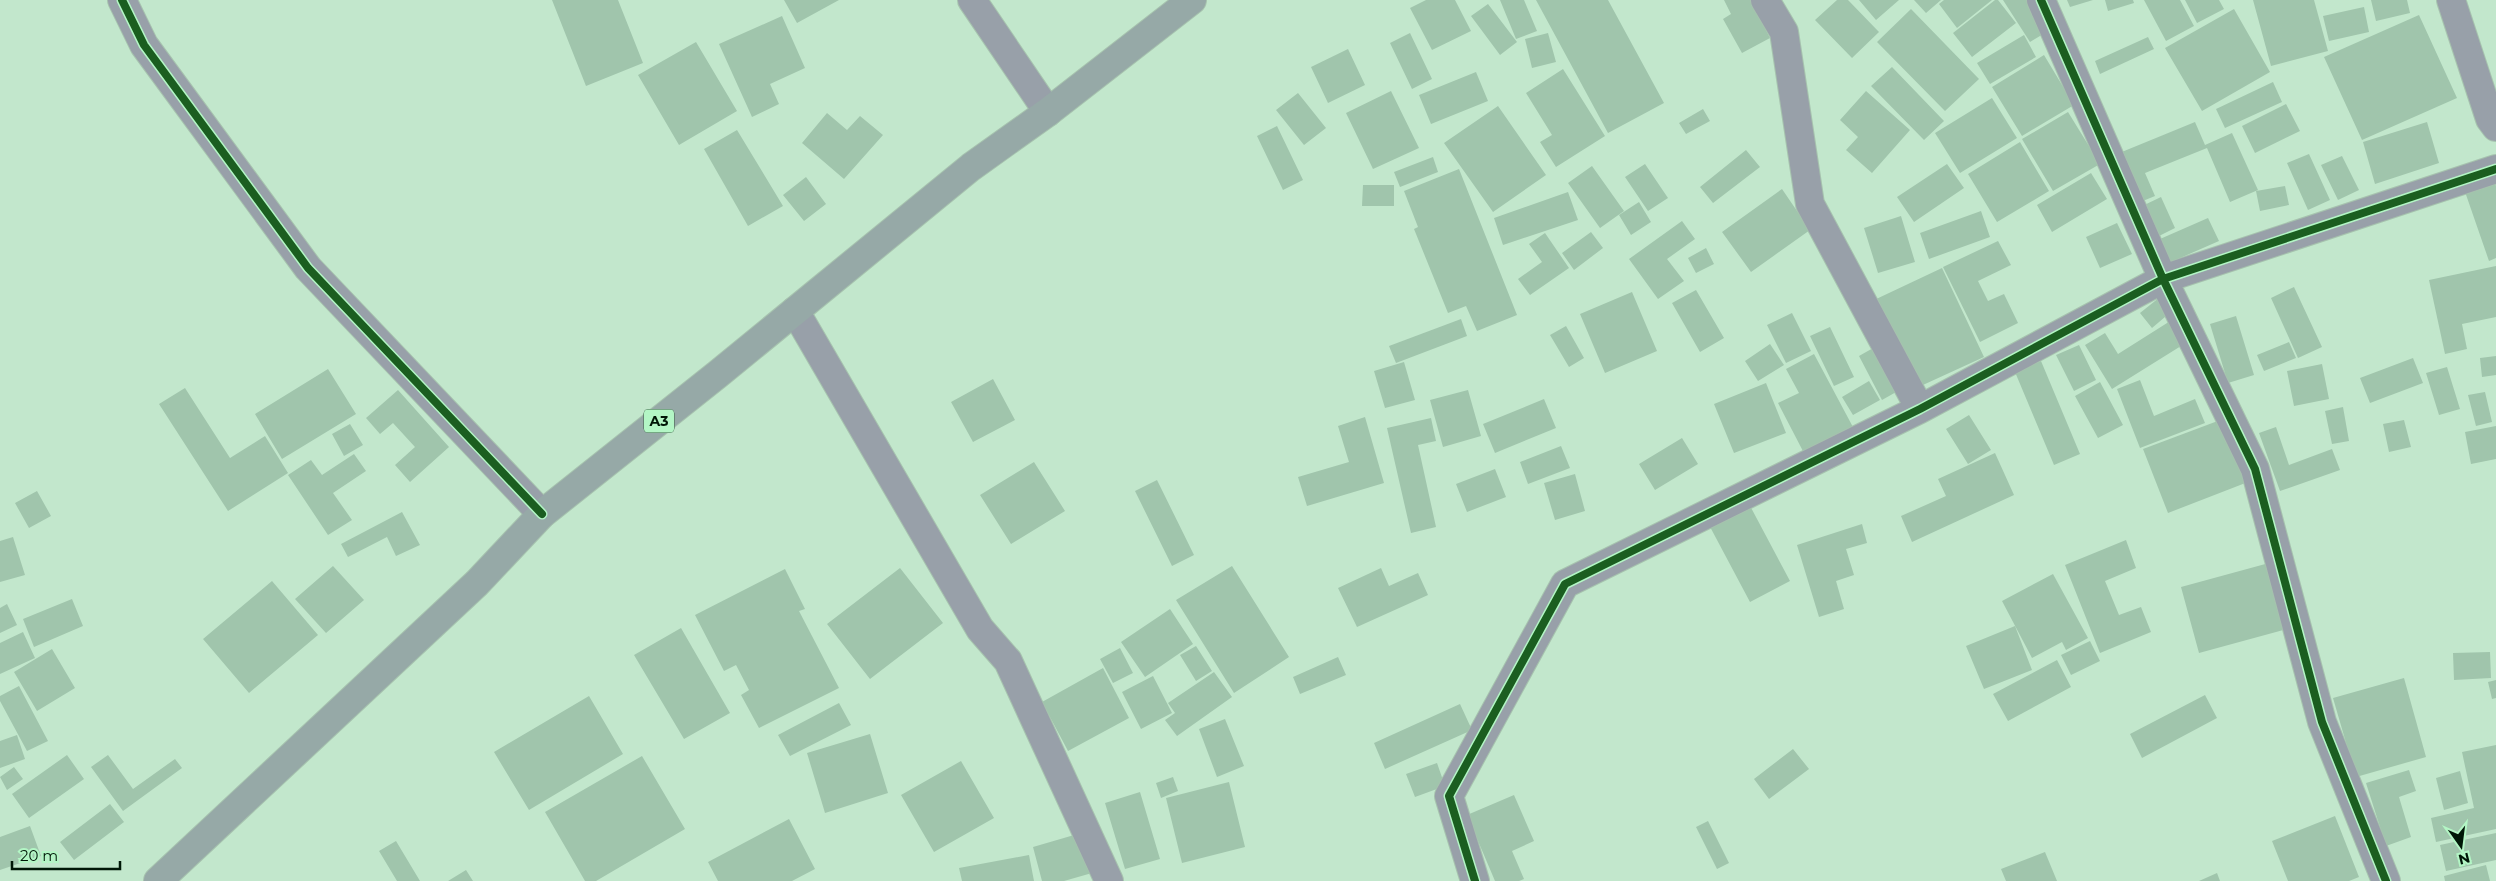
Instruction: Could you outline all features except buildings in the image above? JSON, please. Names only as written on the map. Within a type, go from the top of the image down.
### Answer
[{"type":"highway","name":"A3","points":[[158,881],[477,583],[542,514],[971,167],[1048,112],[1192,0]]},
{"type":"street","points":[[122,0],[144,45],[308,268],[542,514]]},
{"type":"street","points":[[972,0],[1048,112]]},
{"type":"street","points":[[1765,0],[1784,32],[1810,204],[1920,409]]},
{"type":"street","points":[[2041,0],[2163,279],[2255,469],[2322,722],[2386,881]]},
{"type":"street","points":[[2451,0],[2490,119],[2496,127]]},
{"type":"street","points":[[1475,881],[1449,796],[1565,584],[1920,409],[2163,279],[2496,169]]},
{"type":"street","points":[[795,311],[980,629],[1008,661],[1109,881]]},
{"type":"cycle path","points":[[122,0],[144,45],[308,268],[542,514]]},
{"type":"cycle path","points":[[2041,0],[2163,279],[2255,469],[2322,722],[2386,881]]},
{"type":"cycle path","points":[[1475,881],[1449,796],[1565,584],[1920,409],[2163,279],[2496,169]]}]
